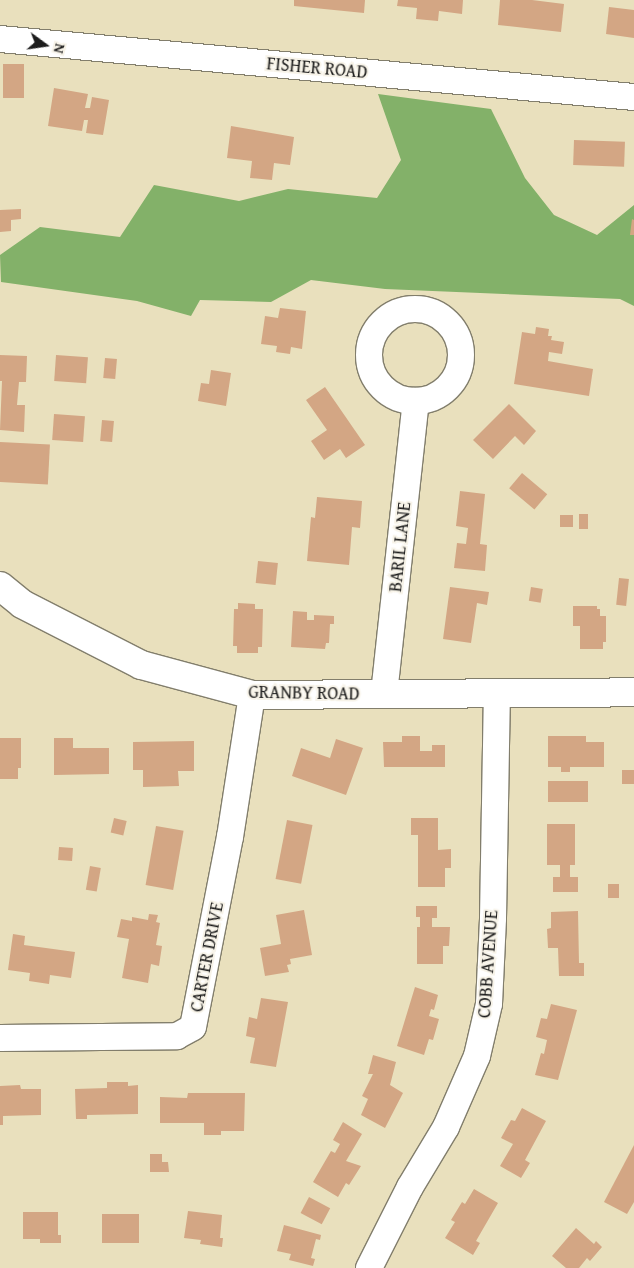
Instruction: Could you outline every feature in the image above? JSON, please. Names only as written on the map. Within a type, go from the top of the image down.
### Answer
[{"type":"main road","name":"GRANBY ROAD","points":[[1,589],[22,604],[53,621],[141,665],[252,695],[634,692]]},
{"type":"street","name":"FISHER ROAD","points":[[0,39],[634,97]]},
{"type":"street","name":"BARIL LANE","points":[[384,694],[416,401]]},
{"type":"street","name":"COBB AVENUE","points":[[369,1268],[410,1187],[446,1127],[477,1056],[489,1004],[493,918],[497,693]]},
{"type":"street","name":"CARTER DRIVE","points":[[0,1038],[177,1036],[193,1027],[228,846],[252,695]]},
{"type":"green space","points":[[378,94],[491,109],[525,178],[554,215],[597,235],[634,205],[634,306],[620,299],[385,289],[311,280],[271,302],[200,300],[191,316],[137,301],[1,282],[0,255],[40,227],[120,237],[154,185],[239,201],[288,189],[377,198],[401,160]]},
{"type":"building","points":[[294,0],[365,0],[364,13],[294,6]]},
{"type":"building","points":[[398,0],[463,0],[462,14],[439,11],[438,21],[416,19],[417,8],[397,6]]},
{"type":"building","points":[[500,0],[532,0],[564,4],[561,32],[498,25]]},
{"type":"building","points":[[609,7],[634,10],[634,38],[606,34]]},
{"type":"building","points":[[3,64],[24,64],[24,98],[3,98]]},
{"type":"building","points":[[54,88],[88,94],[85,108],[90,108],[92,97],[109,100],[103,135],[86,133],[88,120],[84,120],[82,131],[48,126]]},
{"type":"building","points":[[231,126],[294,137],[290,165],[274,163],[272,180],[250,178],[252,161],[227,158]]},
{"type":"building","points":[[574,140],[625,142],[624,167],[573,165]]},
{"type":"building","points":[[21,209],[21,219],[11,220],[11,231],[0,232],[0,210]]},
{"type":"building","points":[[632,219],[634,220],[634,235],[630,235]]},
{"type":"building","points":[[280,308],[306,311],[302,349],[291,347],[290,354],[276,352],[277,346],[261,344],[265,316],[278,318]]},
{"type":"building","points":[[536,327],[549,329],[548,336],[552,336],[551,340],[564,342],[562,354],[549,352],[548,361],[593,369],[589,396],[514,384],[522,332],[535,334]]},
{"type":"building","points":[[0,355],[27,356],[26,382],[19,382],[17,405],[25,405],[24,432],[0,430],[2,381],[0,381]]},
{"type":"building","points":[[56,355],[88,357],[86,383],[54,381]]},
{"type":"building","points":[[105,358],[117,359],[115,379],[103,378]]},
{"type":"building","points":[[211,370],[231,373],[226,406],[198,401],[201,383],[209,384]]},
{"type":"building","points":[[325,387],[365,445],[346,458],[340,449],[324,460],[311,441],[327,430],[306,400]]},
{"type":"building","points":[[509,404],[536,431],[524,445],[515,436],[493,459],[473,440]]},
{"type":"building","points":[[54,414],[85,416],[83,442],[52,440]]},
{"type":"building","points":[[102,420],[114,421],[112,442],[100,441]]},
{"type":"building","points":[[0,442],[50,445],[48,485],[0,482]]},
{"type":"building","points":[[522,473],[547,494],[534,510],[509,488]]},
{"type":"building","points":[[460,491],[485,494],[480,544],[487,545],[485,571],[454,568],[457,543],[466,544],[468,528],[456,526]]},
{"type":"building","points":[[317,497],[362,501],[360,528],[352,527],[349,565],[307,561],[311,517],[315,518]]},
{"type":"building","points":[[579,514],[588,514],[588,529],[579,529]]},
{"type":"building","points":[[560,515],[573,515],[573,527],[560,527]]},
{"type":"building","points":[[258,561],[278,563],[276,585],[256,583]]},
{"type":"building","points":[[619,578],[629,579],[626,606],[616,605]]},
{"type":"building","points":[[450,587],[489,592],[487,605],[477,603],[471,643],[443,639]]},
{"type":"building","points":[[531,587],[543,589],[541,603],[529,601]]},
{"type":"building","points":[[238,603],[255,604],[255,609],[263,609],[262,647],[258,647],[258,653],[237,653],[237,646],[233,646],[234,609],[238,609]]},
{"type":"building","points":[[573,606],[597,606],[597,609],[600,609],[600,616],[606,616],[606,642],[603,642],[603,649],[580,649],[580,626],[573,626]]},
{"type":"building","points":[[293,611],[307,612],[307,620],[314,620],[314,615],[334,616],[334,624],[330,624],[329,643],[326,643],[325,649],[291,647]]},
{"type":"building","points":[[402,736],[420,736],[420,751],[432,751],[432,745],[445,745],[445,767],[384,767],[383,742],[402,742]]},
{"type":"building","points":[[548,736],[586,736],[586,742],[604,742],[604,767],[570,767],[570,772],[561,772],[561,767],[548,767]]},
{"type":"building","points":[[0,738],[21,738],[21,768],[18,768],[18,779],[0,779]]},
{"type":"building","points":[[54,738],[73,738],[73,748],[109,748],[109,774],[54,775]]},
{"type":"building","points":[[336,739],[363,748],[346,795],[292,776],[301,748],[330,758]]},
{"type":"building","points":[[194,741],[194,771],[178,771],[179,786],[143,787],[143,770],[133,770],[133,742]]},
{"type":"building","points":[[622,770],[634,770],[634,784],[622,784]]},
{"type":"building","points":[[548,781],[588,781],[588,802],[548,802]]},
{"type":"building","points":[[114,818],[127,821],[123,836],[111,833]]},
{"type":"building","points":[[411,818],[438,818],[438,850],[451,849],[451,868],[445,868],[445,887],[418,887],[418,835],[411,835]]},
{"type":"building","points":[[287,820],[313,825],[301,884],[276,879]]},
{"type":"building","points":[[547,824],[575,824],[575,865],[570,865],[570,877],[578,877],[578,892],[553,892],[553,877],[560,877],[560,865],[547,865]]},
{"type":"building","points":[[156,826],[184,831],[173,890],[146,885]]},
{"type":"building","points":[[59,847],[73,848],[72,861],[58,860]]},
{"type":"building","points":[[90,866],[101,868],[97,892],[86,890]]},
{"type":"building","points":[[608,884],[619,884],[619,898],[608,898]]},
{"type":"building","points":[[416,906],[437,906],[437,918],[432,918],[432,927],[450,927],[449,946],[443,946],[443,964],[417,964],[417,927],[420,927],[420,917],[416,917]]},
{"type":"building","points":[[304,910],[312,955],[290,959],[291,964],[287,965],[289,972],[265,976],[260,948],[281,944],[276,915]]},
{"type":"building","points":[[578,911],[579,963],[584,963],[584,976],[559,976],[558,948],[548,948],[547,929],[551,928],[551,912]]},
{"type":"building","points":[[149,914],[158,915],[156,922],[160,923],[156,945],[162,946],[159,966],[151,964],[148,983],[122,978],[129,939],[117,937],[121,919],[132,921],[132,917],[148,920]]},
{"type":"building","points":[[13,934],[25,936],[24,945],[75,952],[71,978],[50,975],[49,984],[29,981],[30,973],[8,970]]},
{"type":"building","points":[[415,987],[438,995],[434,1010],[431,1009],[429,1016],[439,1019],[433,1040],[429,1039],[424,1055],[397,1046]]},
{"type":"building","points":[[261,998],[288,1002],[276,1067],[250,1063],[255,1038],[246,1036],[249,1017],[257,1019]]},
{"type":"building","points":[[551,1004],[577,1010],[558,1080],[535,1075],[541,1053],[544,1054],[547,1040],[536,1037],[541,1018],[547,1019]]},
{"type":"building","points":[[373,1055],[396,1062],[390,1085],[403,1093],[385,1128],[361,1115],[368,1099],[362,1096],[373,1074],[368,1074]]},
{"type":"building","points":[[107,1082],[128,1082],[128,1086],[138,1085],[138,1114],[87,1115],[87,1119],[76,1119],[75,1089],[107,1088]]},
{"type":"building","points":[[20,1085],[21,1089],[41,1089],[41,1115],[3,1116],[3,1125],[0,1125],[0,1086]]},
{"type":"building","points":[[188,1093],[245,1093],[244,1131],[221,1131],[221,1135],[204,1135],[204,1123],[160,1123],[160,1097],[187,1098]]},
{"type":"building","points":[[522,1108],[546,1121],[525,1160],[530,1163],[521,1178],[500,1166],[513,1144],[501,1138],[511,1120],[515,1121]]},
{"type":"building","points":[[343,1122],[362,1134],[346,1161],[361,1166],[349,1185],[346,1183],[338,1197],[313,1182],[331,1151],[335,1153],[340,1144],[333,1140]]},
{"type":"building","points":[[634,1145],[634,1202],[627,1214],[604,1202]]},
{"type":"building","points":[[150,1154],[162,1154],[162,1162],[168,1162],[169,1172],[150,1172]]},
{"type":"building","points":[[474,1189],[498,1203],[476,1241],[480,1243],[473,1255],[445,1238],[455,1222],[451,1220],[462,1202],[465,1204]]},
{"type":"building","points":[[309,1197],[330,1208],[322,1224],[301,1213]]},
{"type":"building","points":[[188,1211],[222,1215],[220,1238],[223,1238],[222,1247],[200,1244],[201,1240],[184,1238]]},
{"type":"building","points":[[23,1212],[58,1212],[58,1235],[61,1235],[61,1243],[40,1243],[40,1239],[23,1239]]},
{"type":"building","points":[[102,1214],[139,1214],[139,1243],[102,1243]]},
{"type":"building","points":[[284,1225],[321,1235],[320,1240],[316,1239],[311,1258],[315,1259],[313,1266],[289,1260],[291,1254],[277,1251]]},
{"type":"building","points":[[576,1228],[594,1244],[596,1241],[602,1247],[590,1261],[587,1258],[579,1268],[566,1268],[552,1256]]}]
